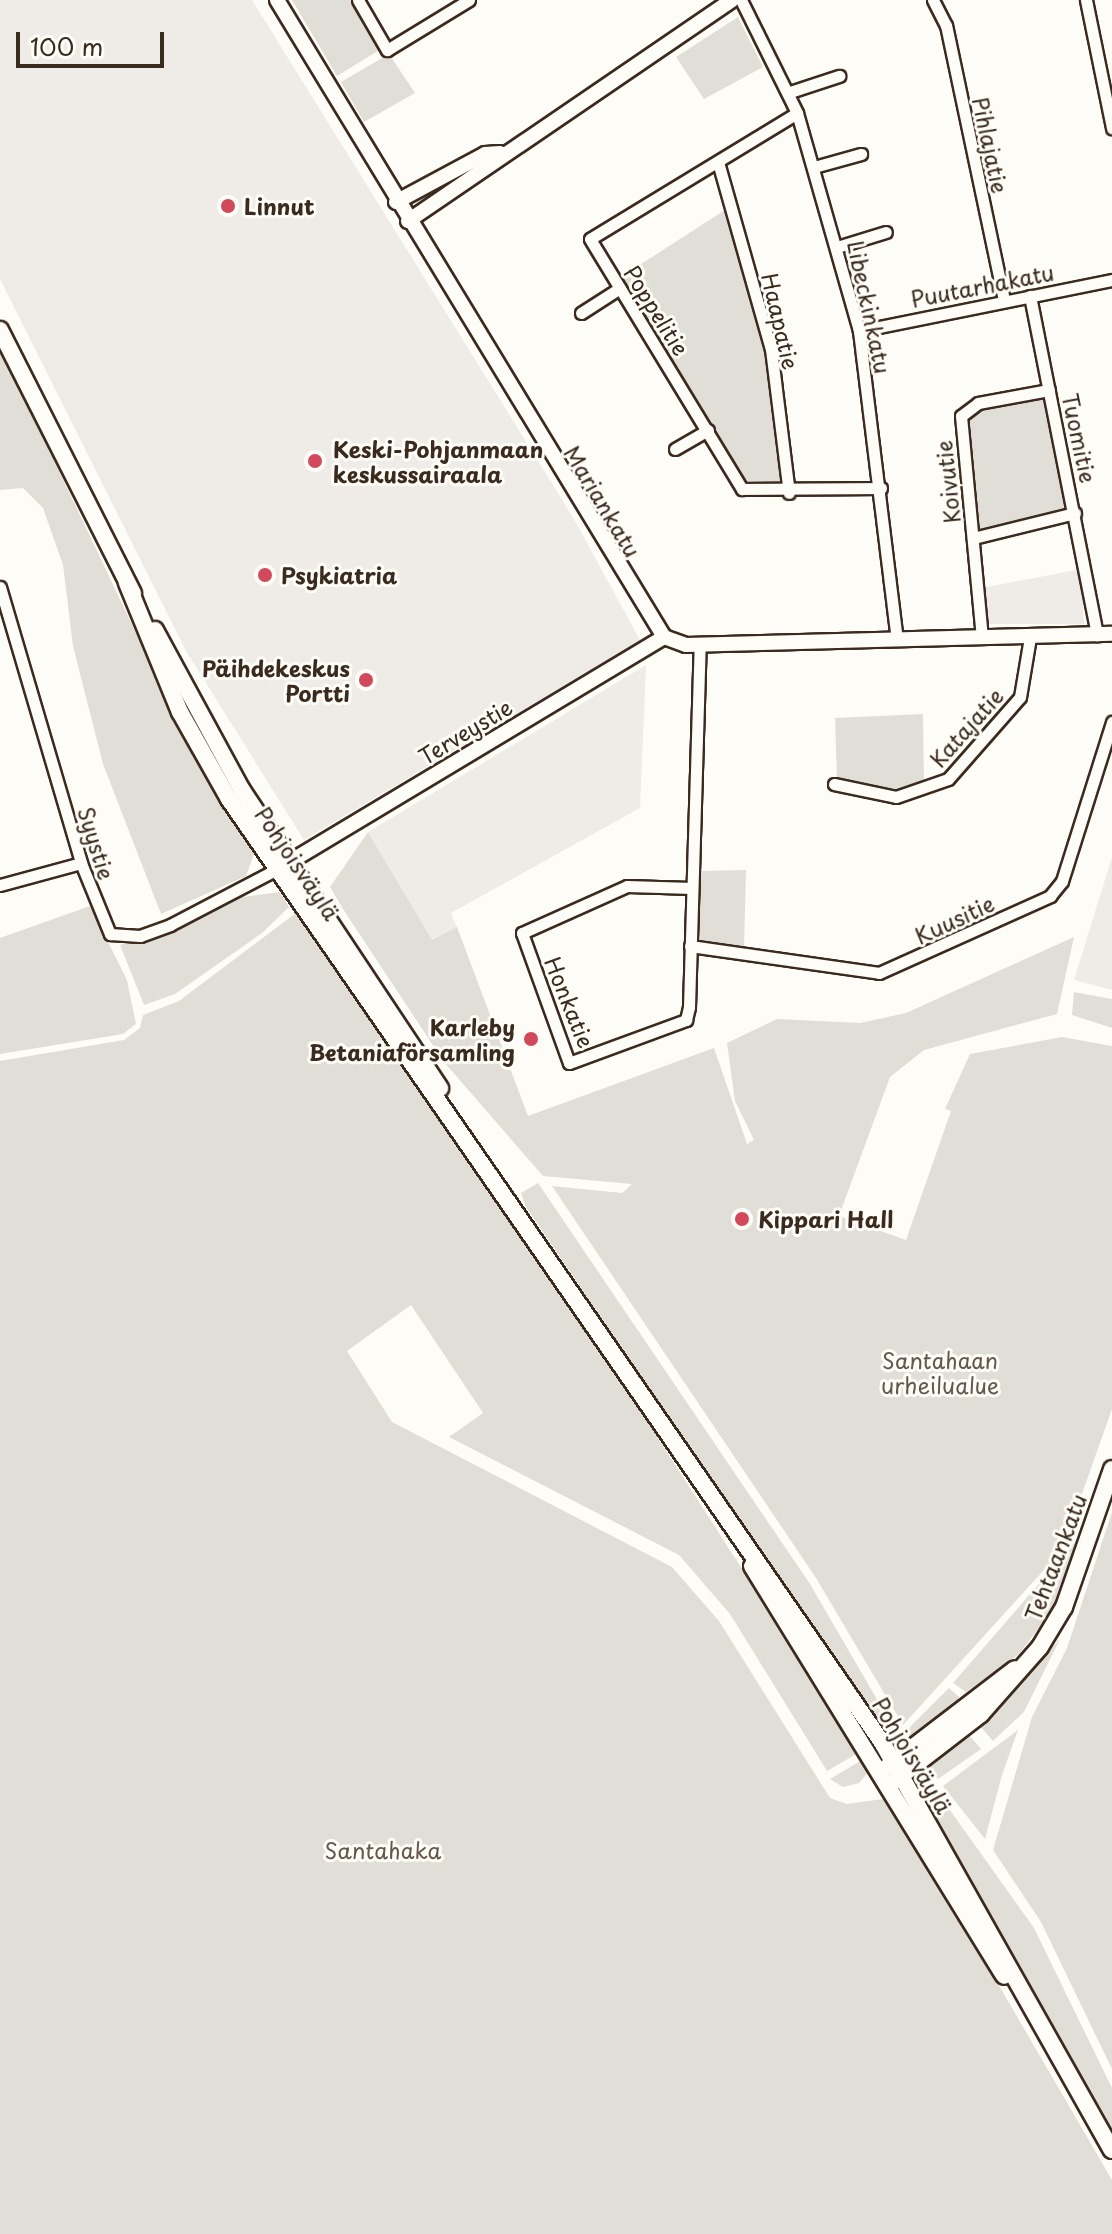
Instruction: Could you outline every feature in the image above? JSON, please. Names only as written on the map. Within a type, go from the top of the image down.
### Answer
[{"type":"main road","name":"Pohjoisväylä","points":[[0,330],[127,583],[282,867],[723,1512],[891,1774],[1112,2150]]},
{"type":"main road","name":"Tehtaankatu","points":[[891,1774],[981,1714],[1032,1656],[1064,1607],[1112,1469]]},
{"type":"street","name":"Mariankatu","points":[[277,0],[396,202],[664,637]]},
{"type":"street","points":[[358,0],[387,50],[469,0]]},
{"type":"street","points":[[408,221],[493,166],[500,153],[732,0]]},
{"type":"street","name":"Libeckinkatu","points":[[741,0],[790,92],[859,331],[881,488],[897,639]]},
{"type":"street","name":"Pihlajatie","points":[[933,0],[946,25],[1004,301]]},
{"type":"street","points":[[1086,0],[1112,128]]},
{"type":"street","points":[[790,92],[839,76]]},
{"type":"street","name":"Poppelitie","points":[[797,113],[590,239],[747,494],[881,488]]},
{"type":"street","points":[[396,202],[485,154],[500,153]]},
{"type":"street","points":[[814,167],[861,154]]},
{"type":"street","name":"Haapatie","points":[[718,162],[771,349],[789,493]]},
{"type":"street","points":[[837,247],[886,232]]},
{"type":"street","name":"Puutarhakatu","points":[[859,331],[1112,280]]},
{"type":"street","points":[[581,313],[620,288]]},
{"type":"street","name":"Tuomitie","points":[[1030,296],[1104,635]]},
{"type":"street","name":"Koivutie","points":[[982,638],[961,416],[978,403],[1049,390]]},
{"type":"street","points":[[675,449],[708,430]]},
{"type":"street","points":[[973,538],[1075,513]]},
{"type":"street","name":"Syystie","points":[[0,587],[81,863],[110,934],[124,937],[170,925],[282,867]]},
{"type":"street","points":[[664,637],[700,645],[1104,635]]},
{"type":"street","name":"Terveystie","points":[[282,867],[664,637]]},
{"type":"street","name":"Katajatie","points":[[834,784],[896,797],[948,779],[1020,697],[1030,637]]},
{"type":"street","name":"Honkatie","points":[[692,888],[627,886],[522,933],[569,1063],[686,1020],[690,946],[692,888],[700,645]]},
{"type":"street","name":"Kuusitie","points":[[690,946],[879,973],[1050,896],[1062,881],[1112,722]]},
{"type":"street","points":[[0,885],[81,863]]},
{"type":"shaded area","name":"Keski-Pohjanmaan keskussairaala","points":[[0,0],[252,0],[574,519],[640,640],[304,840],[186,651],[0,279]]},
{"type":"shaded area","points":[[1081,569],[1084,624],[987,624],[982,588]]},
{"type":"shaded area","points":[[646,665],[640,808],[451,913],[457,927],[432,941],[368,832]]},
{"type":"shaded area","points":[[1112,857],[1112,990],[1074,980]]},
{"type":"green space","points":[[292,0],[353,0],[381,49],[337,76]]},
{"type":"green space","points":[[738,17],[763,67],[704,99],[676,57]]},
{"type":"green space","points":[[389,54],[415,93],[364,122],[341,82]]},
{"type":"green space","points":[[728,208],[767,354],[783,487],[749,488],[741,478],[618,279]]},
{"type":"green space","points":[[0,347],[176,717],[254,854],[246,876],[161,914],[103,764],[73,646],[63,565],[43,508],[23,488],[0,490]]},
{"type":"green space","points":[[1043,395],[1068,511],[977,532],[966,418],[981,407]]},
{"type":"green space","points":[[923,714],[924,786],[896,792],[837,782],[835,718]]},
{"type":"green space","name":"Santahaan urheilualue","points":[[368,832],[432,940],[457,927],[528,1116],[714,1048],[747,1144],[754,1140],[735,1101],[727,1043],[777,1019],[860,1023],[906,1013],[1074,937],[1057,1014],[924,1050],[890,1077],[839,1216],[906,1240],[951,1111],[945,1109],[970,1054],[1062,1037],[1112,1046],[1112,1409],[1062,1550],[903,1725],[816,1578],[552,1186],[622,1193],[632,1184],[543,1176],[444,1062],[343,909],[330,887]]},
{"type":"green space","points":[[746,870],[744,948],[698,942],[700,871]]},
{"type":"green space","points":[[280,892],[289,907],[262,933],[175,994],[144,1005],[120,945],[242,897]]},
{"type":"green space","points":[[90,906],[127,980],[136,1024],[123,1034],[0,1054],[0,938]]},
{"type":"green space","name":"Santahaka","points":[[296,913],[509,1207],[860,1752],[827,1771],[730,1614],[679,1555],[449,1437],[483,1413],[411,1305],[347,1351],[392,1422],[672,1567],[719,1621],[830,1798],[847,1804],[890,1798],[1112,2180],[1112,2234],[0,2234],[0,1061],[124,1040],[140,1028],[143,1015],[179,1001]]},
{"type":"green space","points":[[1074,992],[1112,999],[1112,1028],[1072,1015]]},
{"type":"green space","points":[[538,1183],[810,1584],[896,1732],[886,1737],[526,1207],[521,1193]]},
{"type":"green space","points":[[1112,1512],[1112,2069],[1041,1922],[993,1850],[1032,1717],[1067,1648]]},
{"type":"green space","points":[[1077,1540],[1054,1608],[1019,1654],[966,1692],[953,1683]]},
{"type":"green space","points":[[1060,1639],[1024,1712],[993,1741],[979,1725]]},
{"type":"green space","points":[[949,1688],[959,1697],[956,1705],[913,1743],[906,1731]]},
{"type":"green space","points":[[1018,1730],[1002,1775],[985,1839],[943,1786]]},
{"type":"green space","points":[[968,1734],[981,1749],[938,1779],[927,1765]]},
{"type":"green space","points":[[867,1757],[869,1771],[859,1783],[843,1787],[830,1779]]},
{"type":"green space","points":[[922,1771],[1034,1928],[1112,2088],[1112,2130],[920,1790]]},
{"type":"place","name":"Linnut","points":[[228,206]]},
{"type":"place","name":"Keski-Pohjanmaan keskussairaala","points":[[315,461]]},
{"type":"place","name":"Psykiatria","points":[[265,575]]},
{"type":"place","name":"Päihdekeskus Portti","points":[[366,680]]},
{"type":"place","name":"Karleby Betaniaförsamling","points":[[531,1039]]},
{"type":"place","name":"Kippari Hall","points":[[742,1219]]}]
